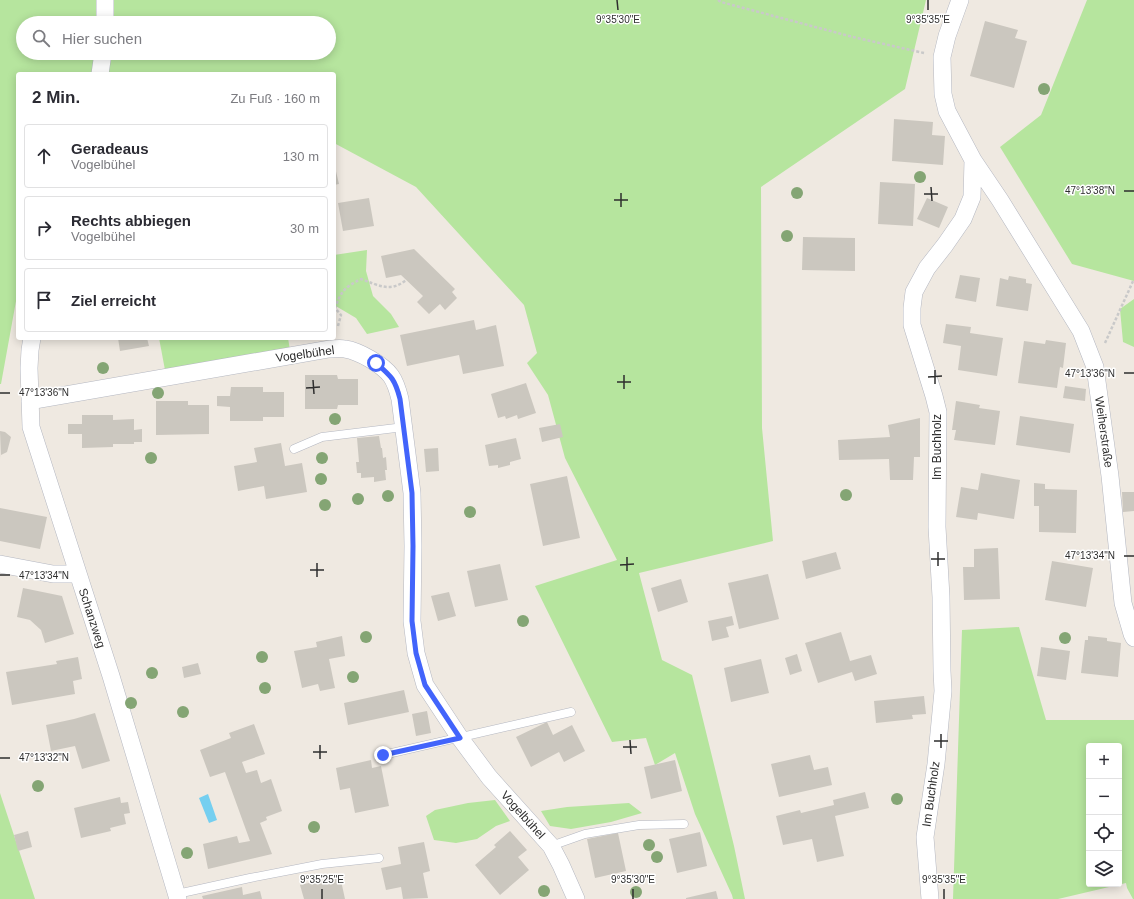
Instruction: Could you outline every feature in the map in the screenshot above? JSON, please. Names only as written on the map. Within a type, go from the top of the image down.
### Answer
[{"type":"street","points":[[104,0],[105,16]]},
{"type":"street","name":"Im Buchholz","points":[[930,899],[925,837],[936,764],[943,691],[941,597],[937,527],[938,412],[912,325],[912,308],[914,292],[927,268],[963,219],[972,197],[973,160],[947,111],[943,94],[942,57],[947,36],[960,0]]},
{"type":"street","points":[[100,72],[102,60]]},
{"type":"street","name":"Weiherstraße","points":[[973,160],[1000,200],[1081,331],[1095,367],[1110,476],[1123,603],[1134,638]]},
{"type":"street","name":"Schanzweg","points":[[32,340],[29,362],[31,427],[111,676],[177,897]]},
{"type":"street","name":"Vogelbühel","points":[[30,400],[53,398],[329,349],[346,349],[361,354],[390,375],[397,387],[400,399],[412,493],[412,621],[416,653],[425,685],[460,738],[489,777],[551,846],[576,899]]},
{"type":"street","points":[[0,564],[53,574],[78,574]]},
{"type":"lane","points":[[294,449],[322,437],[404,427]]},
{"type":"lane","points":[[383,755],[571,712]]},
{"type":"lane","points":[[551,846],[585,834],[639,825],[684,824]]},
{"type":"lane","name":"Schanzweg","points":[[177,897],[250,878],[322,864],[379,858]]},
{"type":"path","points":[[718,0],[853,37],[942,57]]},
{"type":"path","points":[[336,306],[343,290],[361,279],[378,286],[391,287],[401,284],[406,280]]},
{"type":"path","points":[[1095,367],[1134,279]]},
{"type":"path","points":[[336,309],[341,315],[338,326]]},
{"type":"green space","points":[[0,0],[926,0],[905,89],[761,187],[762,428],[773,541],[639,573],[662,660],[692,675],[734,846],[745,899],[733,899],[695,814],[675,753],[655,765],[646,738],[612,742],[535,586],[617,560],[565,458],[548,395],[527,363],[537,353],[524,305],[416,187],[336,144],[336,72],[16,72],[16,301],[1,384]]},
{"type":"green space","points":[[1087,0],[1134,0],[1134,281],[1072,264],[1000,147],[1041,115]]},
{"type":"green space","points":[[367,250],[366,271],[373,296],[391,314],[399,327],[367,334],[356,318],[336,306],[336,255]]},
{"type":"green space","points":[[1134,299],[1134,347],[1123,342],[1120,309]]},
{"type":"green space","points":[[159,340],[288,340],[290,350],[165,370]]},
{"type":"green space","points":[[1019,627],[1046,720],[1134,720],[1134,899],[1127,888],[1126,883],[1122,884],[1122,743],[1086,743],[1086,887],[1109,887],[1058,899],[953,899],[962,630]]},
{"type":"green space","points":[[0,793],[35,899],[0,899]]},
{"type":"green space","points":[[495,800],[510,821],[496,826],[477,839],[456,843],[434,840],[426,816],[435,810],[468,803]]},
{"type":"green space","points":[[629,803],[642,813],[611,822],[571,829],[550,826],[541,811],[567,807]]},
{"type":"water","points":[[208,794],[217,820],[209,823],[199,798]]},
{"type":"building","points":[[985,21],[1018,30],[1015,38],[1027,41],[1014,88],[970,76]]},
{"type":"building","points":[[894,119],[933,122],[932,135],[945,136],[943,165],[892,161]]},
{"type":"building","points":[[336,171],[339,184],[336,185]]},
{"type":"building","points":[[880,182],[915,184],[913,226],[878,224]]},
{"type":"building","points":[[369,198],[374,226],[343,231],[338,203]]},
{"type":"building","points":[[927,198],[948,207],[939,228],[917,219]]},
{"type":"building","points":[[803,237],[855,238],[855,271],[802,270]]},
{"type":"building","points":[[414,249],[455,289],[452,292],[457,298],[445,310],[440,304],[429,314],[417,302],[423,296],[401,275],[386,278],[381,256]]},
{"type":"building","points":[[960,275],[980,278],[976,302],[955,298]]},
{"type":"building","points":[[1009,276],[1026,279],[1026,283],[1032,284],[1028,311],[996,306],[1000,278],[1008,280]]},
{"type":"building","points":[[474,320],[476,330],[496,325],[504,366],[463,374],[459,355],[407,366],[400,335]]},
{"type":"building","points":[[946,324],[971,327],[970,333],[1003,338],[997,376],[958,370],[961,346],[943,343]]},
{"type":"building","points":[[118,340],[148,340],[149,346],[120,351]]},
{"type":"building","points":[[1046,340],[1066,343],[1063,368],[1060,367],[1057,388],[1018,383],[1024,341],[1045,344]]},
{"type":"building","points":[[305,375],[337,375],[338,379],[358,379],[358,405],[338,405],[337,409],[305,409]]},
{"type":"building","points":[[526,383],[536,413],[518,419],[517,415],[506,419],[505,416],[498,418],[491,394]]},
{"type":"building","points":[[1065,386],[1086,389],[1085,401],[1063,398]]},
{"type":"building","points":[[231,387],[263,387],[263,392],[284,392],[284,417],[263,417],[263,421],[230,421],[230,407],[217,406],[217,396],[230,396]]},
{"type":"building","points":[[156,401],[188,401],[188,405],[209,405],[209,434],[156,435]]},
{"type":"building","points":[[956,401],[980,405],[979,408],[1000,411],[995,445],[954,440],[956,430],[952,430]]},
{"type":"building","points":[[82,415],[113,415],[113,420],[134,419],[134,430],[142,429],[142,442],[134,442],[134,444],[113,444],[113,447],[82,448],[82,434],[68,434],[68,424],[82,424]]},
{"type":"building","points":[[1020,416],[1074,424],[1070,453],[1016,445]]},
{"type":"building","points":[[920,418],[920,457],[914,457],[913,480],[890,480],[889,459],[839,460],[838,440],[890,437],[888,425]]},
{"type":"building","points":[[560,424],[563,437],[542,442],[539,428]]},
{"type":"building","points":[[0,431],[5,432],[11,437],[7,452],[1,455],[1,459]]},
{"type":"building","points":[[379,436],[383,458],[386,457],[386,480],[374,482],[374,477],[361,478],[361,473],[357,473],[356,462],[359,462],[357,438]]},
{"type":"building","points":[[516,438],[521,459],[510,462],[510,465],[498,468],[498,465],[489,466],[485,445]]},
{"type":"building","points":[[281,443],[285,466],[302,463],[307,492],[266,499],[264,486],[238,491],[234,466],[257,462],[254,448]]},
{"type":"building","points":[[438,448],[439,471],[426,472],[424,449]]},
{"type":"building","points":[[981,473],[1020,480],[1014,519],[978,513],[977,520],[956,517],[961,487],[978,490]]},
{"type":"building","points":[[567,476],[580,538],[543,546],[530,484]]},
{"type":"building","points":[[1034,483],[1045,484],[1045,489],[1077,490],[1076,533],[1039,532],[1039,506],[1034,506]]},
{"type":"building","points":[[1122,492],[1134,492],[1134,511],[1123,512]]},
{"type":"building","points":[[0,508],[47,517],[40,549],[0,541]]},
{"type":"building","points":[[998,548],[1000,599],[964,600],[963,567],[974,567],[974,549]]},
{"type":"building","points":[[836,552],[841,569],[806,579],[802,561]]},
{"type":"building","points":[[1052,561],[1093,568],[1086,607],[1045,600]]},
{"type":"building","points":[[500,564],[508,600],[475,607],[467,571]]},
{"type":"building","points":[[768,574],[779,619],[739,629],[728,583]]},
{"type":"building","points":[[681,579],[688,602],[658,612],[651,588]]},
{"type":"building","points":[[23,588],[62,596],[74,634],[45,643],[41,630],[30,620],[17,617]]},
{"type":"building","points":[[449,592],[456,616],[438,621],[431,596]]},
{"type":"building","points":[[732,616],[734,625],[726,627],[729,637],[712,641],[708,621]]},
{"type":"building","points":[[841,632],[850,661],[871,655],[877,674],[855,681],[852,672],[818,683],[805,643]]},
{"type":"building","points":[[342,636],[345,656],[329,659],[335,688],[320,691],[318,684],[302,688],[294,651],[317,647],[316,642]]},
{"type":"building","points":[[1088,636],[1107,638],[1107,641],[1121,643],[1118,677],[1081,673],[1085,640],[1088,640]]},
{"type":"building","points":[[1041,647],[1070,651],[1066,680],[1037,676]]},
{"type":"building","points":[[797,654],[802,671],[790,675],[785,658]]},
{"type":"building","points":[[78,657],[82,679],[73,681],[75,694],[12,705],[6,672],[57,664],[56,661]]},
{"type":"building","points":[[761,659],[769,693],[731,702],[724,668]]},
{"type":"building","points":[[198,663],[201,674],[184,678],[182,667]]},
{"type":"building","points":[[404,690],[409,712],[348,725],[344,703]]},
{"type":"building","points":[[924,696],[926,714],[912,715],[913,719],[876,723],[874,701]]},
{"type":"building","points":[[427,711],[431,733],[416,736],[412,714]]},
{"type":"building","points":[[95,713],[110,761],[82,769],[75,746],[51,751],[46,725]]},
{"type":"building","points":[[547,722],[553,735],[572,725],[585,751],[564,762],[559,752],[531,767],[516,737]]},
{"type":"building","points":[[254,724],[265,754],[242,762],[246,773],[257,770],[261,783],[271,779],[282,811],[266,817],[267,820],[260,823],[272,854],[208,869],[203,844],[237,836],[239,843],[250,841],[225,772],[210,777],[200,750],[231,738],[229,733]]},
{"type":"building","points":[[810,755],[814,770],[828,767],[832,785],[779,797],[771,764]]},
{"type":"building","points":[[371,760],[372,768],[381,766],[389,806],[355,813],[350,788],[340,790],[336,768]]},
{"type":"building","points":[[675,760],[682,791],[651,799],[644,767]]},
{"type":"building","points":[[865,792],[869,808],[835,816],[844,856],[817,862],[812,839],[783,845],[776,816],[800,810],[801,813],[834,805],[833,800]]},
{"type":"building","points":[[120,797],[121,803],[128,802],[130,813],[124,814],[126,824],[110,828],[111,831],[81,838],[74,808]]},
{"type":"building","points":[[28,831],[32,847],[18,851],[14,835]]},
{"type":"building","points":[[510,831],[527,850],[518,857],[529,870],[500,895],[475,865],[496,847],[494,845]]},
{"type":"building","points":[[700,832],[707,866],[677,873],[669,839]]},
{"type":"building","points":[[618,833],[626,871],[595,878],[587,839]]},
{"type":"building","points":[[424,842],[430,871],[423,873],[428,898],[403,899],[401,887],[386,890],[381,868],[401,864],[398,847]]},
{"type":"building","points":[[340,876],[345,899],[304,899],[300,885]]},
{"type":"building","points":[[242,887],[243,895],[260,891],[262,899],[203,899],[202,896]]},
{"type":"building","points":[[716,891],[718,899],[686,899],[686,898]]},
{"type":"route","points":[[376,363],[390,375],[397,387],[400,399],[412,493],[412,621],[416,653],[425,685],[460,738],[383,755]]}]
